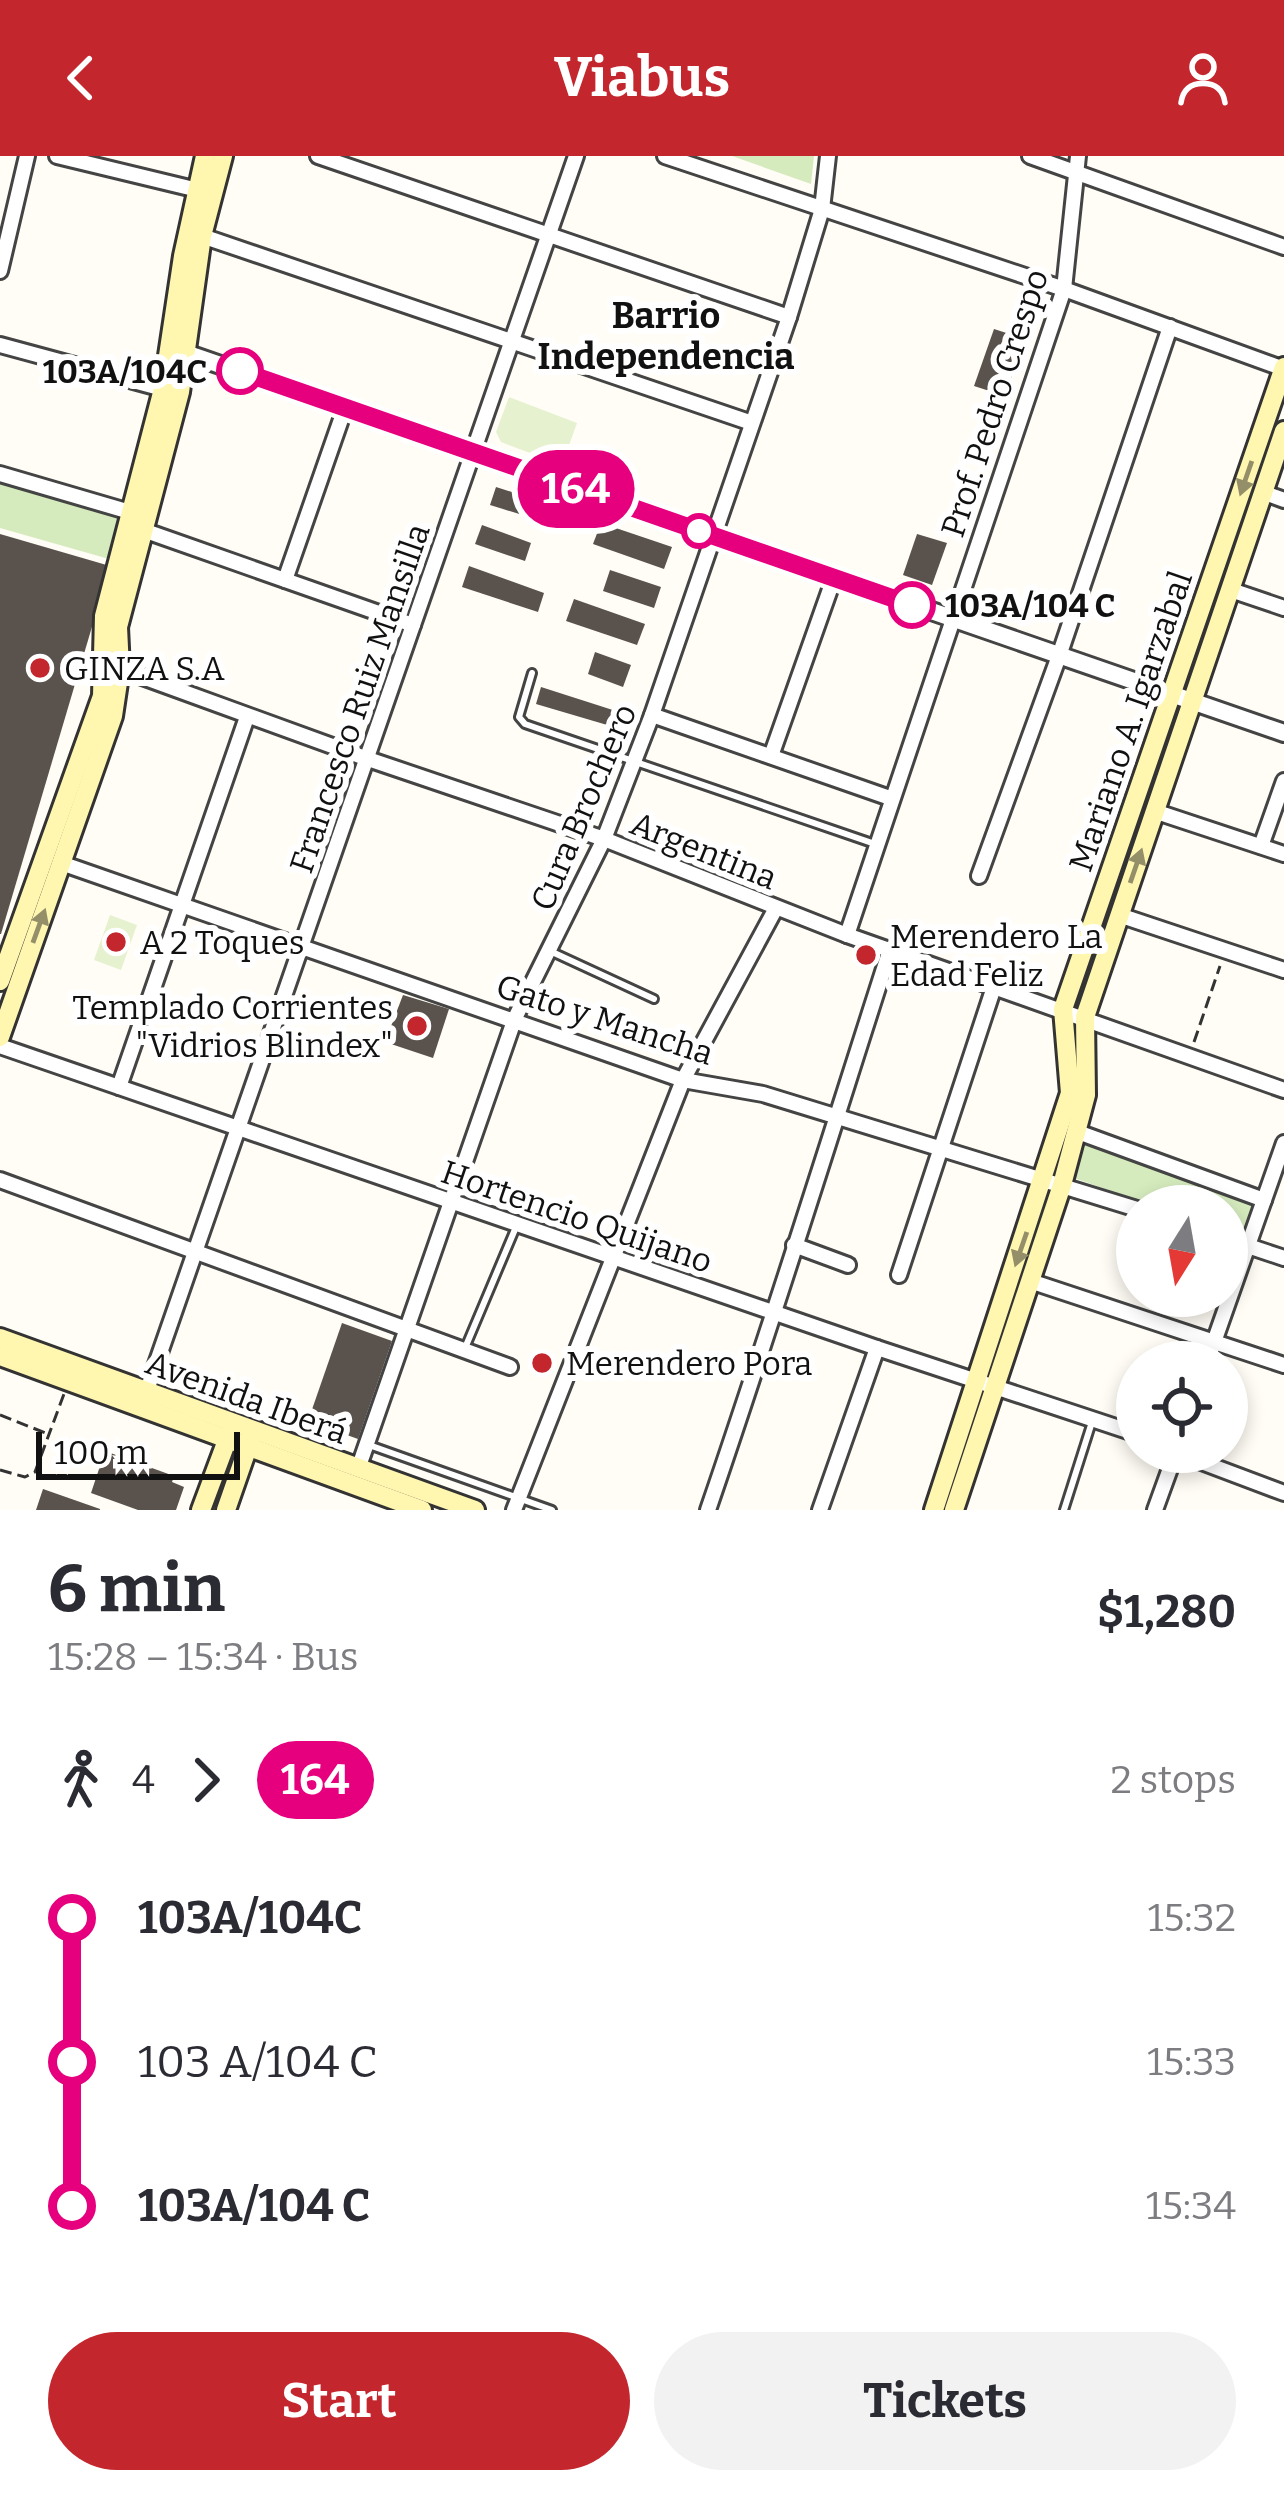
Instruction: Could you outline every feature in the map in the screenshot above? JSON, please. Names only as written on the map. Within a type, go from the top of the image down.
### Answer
[{"type":"main road","points":[[0,981],[112,665],[202,236],[206,156]]},
{"type":"main road","points":[[0,1036],[113,716],[104,616],[163,389],[179,350],[204,191],[223,156]]},
{"type":"main road","name":"Mariano A. Igarzabal","points":[[934,1510],[1030,1281],[1070,1093],[1063,1009],[1284,368]]},
{"type":"main road","name":"Mariano A. Igarzabal","points":[[954,1510],[985,1384],[1086,1095],[1085,1017],[1284,431]]},
{"type":"main road","name":"Avenida Iberá","points":[[0,1338],[146,1393],[230,1433]]},
{"type":"main road","name":"Avenida Iberá","points":[[0,1356],[475,1510]]},
{"type":"main road","points":[[201,1510],[230,1433]]},
{"type":"main road","points":[[226,1510],[251,1440]]},
{"type":"main road","name":"Avenida Iberá","points":[[251,1440],[422,1510]]},
{"type":"street","points":[[0,272],[27,156]]},
{"type":"street","points":[[57,156],[204,191]]},
{"type":"street","points":[[318,156],[790,317]]},
{"type":"street","name":"Francesco Ruiz Mansilla","points":[[146,1393],[576,156]]},
{"type":"street","points":[[664,156],[1284,368]]},
{"type":"street","name":"Cura Brochero","points":[[358,1469],[514,1018],[604,839],[652,715],[790,317],[822,209],[828,156]]},
{"type":"street","points":[[1030,156],[1078,164],[1284,247]]},
{"type":"street","name":"Prof. Pedro Crespo","points":[[847,935],[1064,290],[1078,164]]},
{"type":"street","points":[[202,236],[752,423]]},
{"type":"street","points":[[979,876],[1170,327]]},
{"type":"street","points":[[0,345],[163,389]]},
{"type":"street","points":[[179,350],[1284,733]]},
{"type":"street","points":[[285,580],[345,407]]},
{"type":"street","points":[[0,474],[130,512],[143,530],[413,625]]},
{"type":"street","points":[[1262,492],[1284,500]]},
{"type":"street","points":[[771,756],[834,578]]},
{"type":"street","points":[[1231,590],[1284,608]]},
{"type":"street","name":"Argentina","points":[[112,665],[247,717],[604,839],[847,935],[1284,1090]]},
{"type":"street","points":[[652,715],[890,798]]},
{"type":"street","points":[[118,1087],[247,717]]},
{"type":"street","points":[[1261,846],[1284,781]]},
{"type":"street","points":[[1154,811],[1284,854]]},
{"type":"street","name":"Gato y Mancha","points":[[62,863],[683,1080],[763,1094],[1116,1202]]},
{"type":"street","points":[[516,1504],[683,1080],[776,908]]},
{"type":"street","points":[[1119,915],[1284,970]]},
{"type":"street","points":[[708,1510],[776,1313],[890,950]]},
{"type":"street","points":[[899,1275],[994,987]]},
{"type":"street","name":"Hortencio Quijano","points":[[0,1046],[1116,1426]]},
{"type":"street","points":[[1076,1131],[1264,1200]]},
{"type":"street","points":[[1284,1143],[1248,1246],[1284,1258]]},
{"type":"street","points":[[0,1180],[510,1367]]},
{"type":"street","points":[[794,1245],[848,1265]]},
{"type":"street","points":[[1030,1281],[1284,1365]]},
{"type":"street","points":[[1215,1340],[1223,1317]]},
{"type":"street","points":[[820,1510],[877,1348]]},
{"type":"street","points":[[1155,1510],[1168,1473]]},
{"type":"street","points":[[1231,1473],[1284,1493]]},
{"type":"lane","points":[[532,674],[520,706],[519,717],[525,724],[875,844]]},
{"type":"lane","points":[[550,951],[653,999]]},
{"type":"lane","points":[[464,1351],[518,1224]]},
{"type":"lane","points":[[1064,1510],[1093,1418]]},
{"type":"lane","points":[[367,1444],[516,1504],[553,1510]]},
{"type":"path","points":[[1189,1055],[1226,950]]},
{"type":"path","points":[[0,1470],[25,1477],[35,1472],[68,1381]]},
{"type":"path","points":[[0,1415],[50,1434]]},
{"type":"green space","points":[[732,156],[814,156],[811,184]]},
{"type":"green space","points":[[509,397],[577,423],[562,465],[501,442],[496,432]]},
{"type":"green space","points":[[0,478],[121,514],[109,559],[0,528]]},
{"type":"green space","name":"A 2 Toques","points":[[110,915],[137,925],[121,970],[94,960]]},
{"type":"green space","points":[[1082,1141],[1207,1185],[1116,1185],[1116,1193],[1071,1177]]},
{"type":"building","points":[[994,329],[1025,339],[1005,396],[974,386]]},
{"type":"building","points":[[496,487],[571,511],[565,528],[490,505]]},
{"type":"building","points":[[601,523],[672,547],[664,569],[593,544]]},
{"type":"building","points":[[482,525],[531,543],[525,561],[475,544]]},
{"type":"building","name":"GINZA S.A","points":[[0,534],[110,566],[1,934],[0,934]]},
{"type":"building","points":[[917,534],[947,543],[932,585],[903,575]]},
{"type":"building","points":[[469,566],[544,593],[538,612],[462,587]]},
{"type":"building","points":[[610,570],[661,587],[654,608],[603,591]]},
{"type":"building","points":[[574,599],[645,624],[637,645],[566,621]]},
{"type":"building","points":[[595,652],[631,665],[623,687],[588,674]]},
{"type":"building","points":[[541,687],[619,712],[614,727],[536,704]]},
{"type":"building","name":"Templado Corrientes \"Vidrios Blindex\"","points":[[403,995],[449,1009],[433,1058],[385,1042]]},
{"type":"building","points":[[342,1323],[392,1341],[358,1439],[308,1421]]},
{"type":"building","points":[[105,1451],[174,1476],[172,1482],[184,1487],[176,1510],[138,1510],[91,1493]]},
{"type":"building","points":[[43,1489],[100,1509],[100,1510],[36,1510]]},
{"type":"bus line","name":"164","points":[[240,371],[912,605]]},
{"type":"place","name":"103A/104C","points":[[240,371]]},
{"type":"place","name":"103A/104 C","points":[[912,605]]},
{"type":"place","name":"GINZA S.A","points":[[40,668]]},
{"type":"place","name":"A 2 Toques","points":[[116,942]]},
{"type":"place","name":"Merendero La Edad Feliz","points":[[866,955]]},
{"type":"place","name":"Templado Corrientes \"Vidrios Blindex\"","points":[[417,1026]]},
{"type":"place","name":"Merendero Pora","points":[[542,1363]]},
{"type":"district","name":"Barrio Independencia","points":[[666,336]]}]
